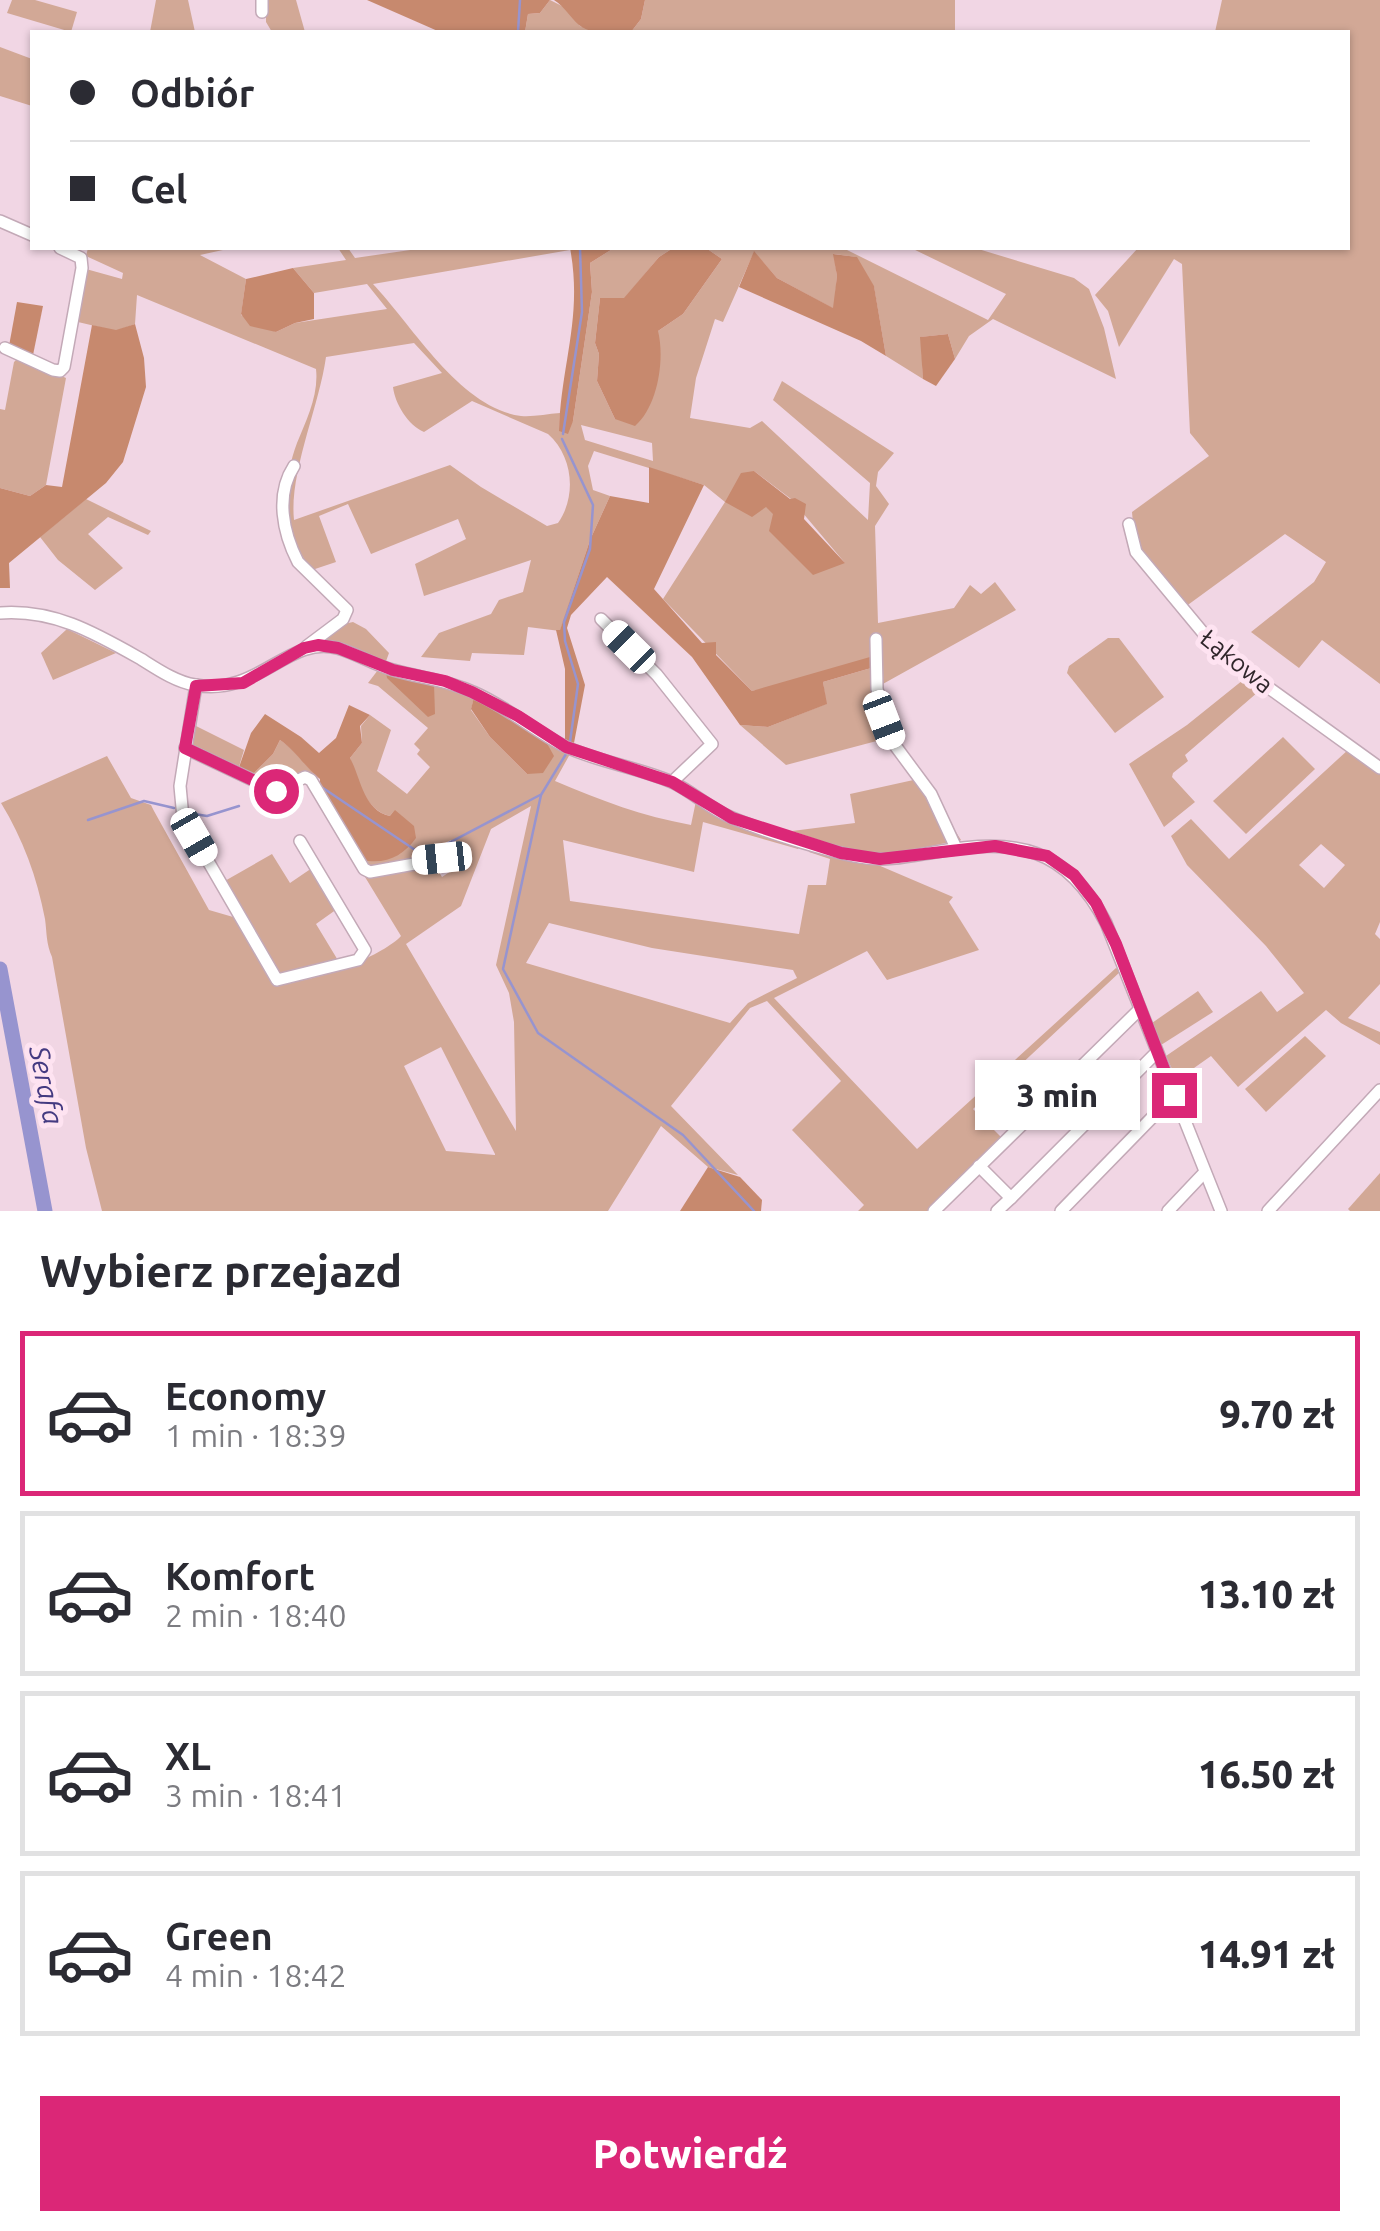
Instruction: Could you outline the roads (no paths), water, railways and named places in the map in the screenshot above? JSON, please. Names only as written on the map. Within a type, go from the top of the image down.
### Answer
[{"type":"street","points":[[0,221],[30,234]]},
{"type":"street","points":[[6,348],[53,370],[64,367],[82,268],[81,258],[64,250]]},
{"type":"street","points":[[0,613],[50,615],[70,622],[196,686],[243,683],[304,648],[343,619],[347,610],[298,562],[293,552],[282,508],[294,466]]},
{"type":"street","name":"Łąkowa","points":[[1129,524],[1136,552],[1212,646],[1380,768]]},
{"type":"street","points":[[601,619],[657,675],[712,744],[672,782]]},
{"type":"street","points":[[876,639],[877,689],[888,730],[931,794],[956,848]]},
{"type":"street","points":[[304,648],[338,648],[393,670],[459,686],[503,707],[566,747],[672,782],[732,818],[858,857],[891,858],[956,848],[1013,848],[1047,856],[1065,866],[1096,903],[1221,1211]]},
{"type":"street","points":[[196,686],[180,786],[184,818],[276,980],[358,960],[365,950],[300,841]]},
{"type":"street","points":[[185,748],[276,791],[305,776],[311,780],[335,824],[364,869],[370,872],[442,858]]},
{"type":"street","points":[[934,1211],[1140,1009]]},
{"type":"street","points":[[998,1211],[1157,1052]]},
{"type":"street","points":[[1268,1211],[1380,1090]]},
{"type":"street","points":[[1061,1211],[1174,1095]]},
{"type":"street","points":[[979,1166],[1011,1198]]},
{"type":"street","points":[[1168,1211],[1204,1173]]},
{"type":"waterway","points":[[518,30],[520,0]]},
{"type":"waterway","points":[[563,434],[582,312],[580,250]]},
{"type":"waterway","points":[[562,439],[593,505],[590,549],[564,622],[565,641],[578,684],[570,742]]},
{"type":"waterway","points":[[566,754],[541,795],[503,969],[538,1033],[683,1135],[754,1211]]},
{"type":"waterway","points":[[320,786],[424,856],[540,795]]},
{"type":"waterway","points":[[88,820],[144,801],[174,808]]},
{"type":"waterway","points":[[188,813],[207,816],[239,806]]},
{"type":"waterway","name":"Serafa","points":[[0,969],[45,1211]]}]
